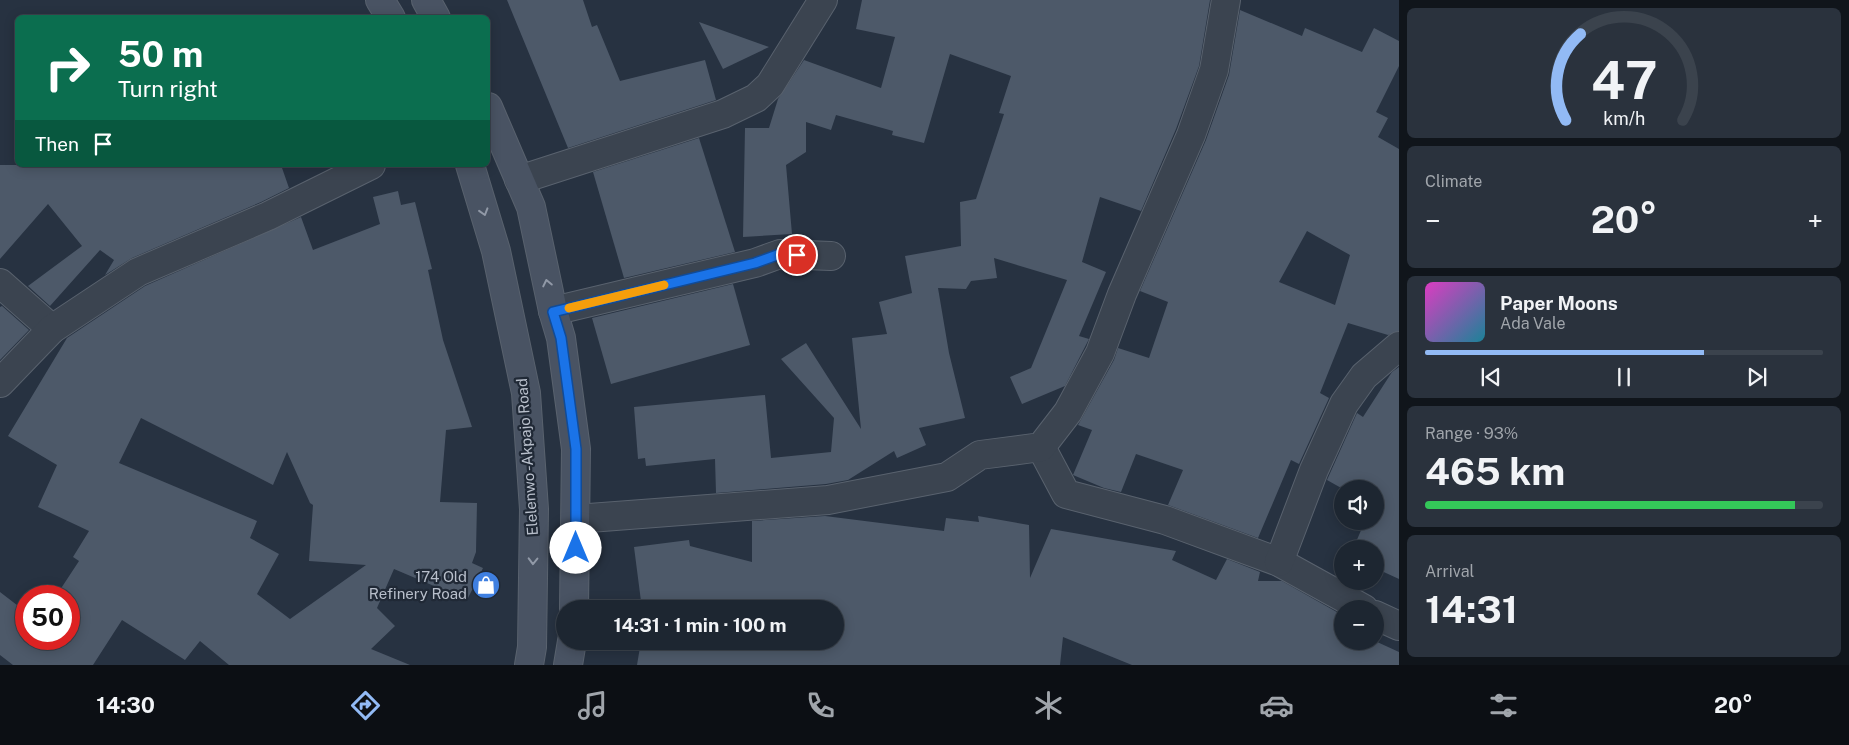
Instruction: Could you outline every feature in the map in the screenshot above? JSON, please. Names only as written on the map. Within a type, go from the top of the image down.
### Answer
[{"type":"main road","points":[[380,0],[389,15]]},
{"type":"main road","points":[[426,0],[434,15]]},
{"type":"main road","points":[[490,112],[531,207],[553,312],[561,338],[576,449],[574,600]]},
{"type":"main road","name":"Elelenwo -Akpajo Road","points":[[471,167],[496,251],[526,393],[534,509],[532,647],[529,665]]},
{"type":"main road","points":[[568,665],[570,650]]},
{"type":"street","points":[[520,180],[723,114],[756,98],[770,85],[823,0]]},
{"type":"street","points":[[576,519],[828,500],[947,477],[980,455],[1041,447],[1068,412],[1100,353],[1122,294],[1191,136],[1214,70],[1226,0]]},
{"type":"street","points":[[0,382],[52,329],[138,272],[268,216],[367,167]]},
{"type":"street","points":[[553,312],[755,263],[780,254],[831,256]]},
{"type":"street","points":[[0,283],[52,329]]},
{"type":"street","points":[[1279,562],[1314,470],[1344,404],[1364,376],[1399,346]]},
{"type":"street","points":[[1041,447],[1066,494],[1165,520],[1279,562],[1348,600]]},
{"type":"street","points":[[1384,619],[1399,626]]},
{"type":"building","points":[[507,0],[583,0],[592,27],[597,25],[620,81],[705,60],[716,100],[568,148]]},
{"type":"building","points":[[862,0],[1210,0],[1199,66],[1176,129],[1141,211],[1100,197],[1082,262],[1106,272],[1079,336],[1089,339],[1065,386],[1022,404],[1010,377],[1031,368],[1067,280],[994,258],[997,278],[971,281],[966,289],[938,288],[949,353],[965,418],[919,428],[926,445],[897,458],[894,451],[848,480],[826,484],[716,493],[715,459],[646,466],[645,458],[638,459],[634,407],[765,395],[771,458],[831,452],[834,418],[781,359],[806,343],[861,429],[852,338],[887,334],[879,302],[912,293],[905,256],[961,246],[960,202],[976,199],[1004,114],[999,113],[1011,76],[950,54],[924,143],[892,135],[893,131],[836,115],[831,130],[806,122],[806,152],[786,165],[792,234],[743,237],[745,128],[769,128],[778,99],[804,60],[881,88],[895,37],[856,29]]},
{"type":"building","points":[[1240,10],[1302,36],[1305,28],[1362,52],[1374,28],[1399,41],[1399,66],[1376,112],[1388,118],[1378,137],[1399,149],[1399,331],[1388,335],[1348,323],[1320,393],[1329,398],[1299,464],[1291,460],[1258,538],[1168,505],[1183,470],[1136,454],[1121,492],[1104,488],[1073,475],[1092,430],[1078,425],[1114,360],[1118,348],[1149,358],[1168,302],[1140,291],[1206,140],[1229,75]],"holes":[[[1307,231],[1350,255],[1335,305],[1279,282]]]},
{"type":"building","points":[[699,22],[769,47],[723,69]]},
{"type":"building","points":[[699,138],[735,252],[624,278],[593,172]]},
{"type":"building","points":[[0,165],[15,165],[15,167],[282,167],[289,188],[132,258],[105,275],[114,260],[100,250],[50,306],[28,286],[82,246],[48,204],[0,259]]},
{"type":"building","points":[[398,191],[401,205],[415,202],[432,269],[428,270],[443,340],[472,427],[446,430],[440,502],[477,503],[476,552],[472,563],[483,568],[467,600],[394,569],[377,608],[395,626],[371,649],[410,665],[229,665],[200,641],[185,660],[122,620],[93,665],[13,665],[0,655],[0,592],[15,604],[15,650],[80,650],[80,585],[63,585],[79,561],[73,557],[89,531],[38,507],[57,465],[8,436],[67,338],[145,286],[301,217],[313,250],[380,224],[373,197]],"holes":[[[141,418],[273,485],[287,452],[310,503],[313,505],[309,561],[366,565],[290,619],[257,594],[279,554],[250,538],[257,521],[119,463]]]},
{"type":"building","points":[[733,284],[750,345],[611,384],[592,318]]},
{"type":"building","points":[[2,306],[29,330],[0,360],[0,307]]},
{"type":"building","points":[[1399,367],[1399,579],[1384,572],[1384,540],[1357,540],[1361,530],[1384,530],[1384,480],[1334,480],[1334,484],[1327,480],[1357,413],[1363,417],[1392,372]]},
{"type":"building","points":[[825,516],[944,531],[946,518],[979,522],[978,516],[1029,525],[1030,578],[1051,529],[1176,551],[1172,560],[1216,580],[1227,559],[1260,572],[1258,581],[1282,581],[1334,610],[1334,650],[1384,650],[1384,645],[1399,652],[1399,665],[1132,665],[1063,637],[1060,665],[637,665],[640,650],[844,650],[844,600],[641,600],[634,547],[689,540],[690,546],[752,562],[752,521]]},
{"type":"slow traffic","points":[[569,308],[664,285]]},
{"type":"place","name":"174 Old Refinery Road","points":[[486,585]]},
{"type":"route","points":[[576,548],[576,449],[561,338],[553,312],[755,263],[780,254],[797,255]]}]
